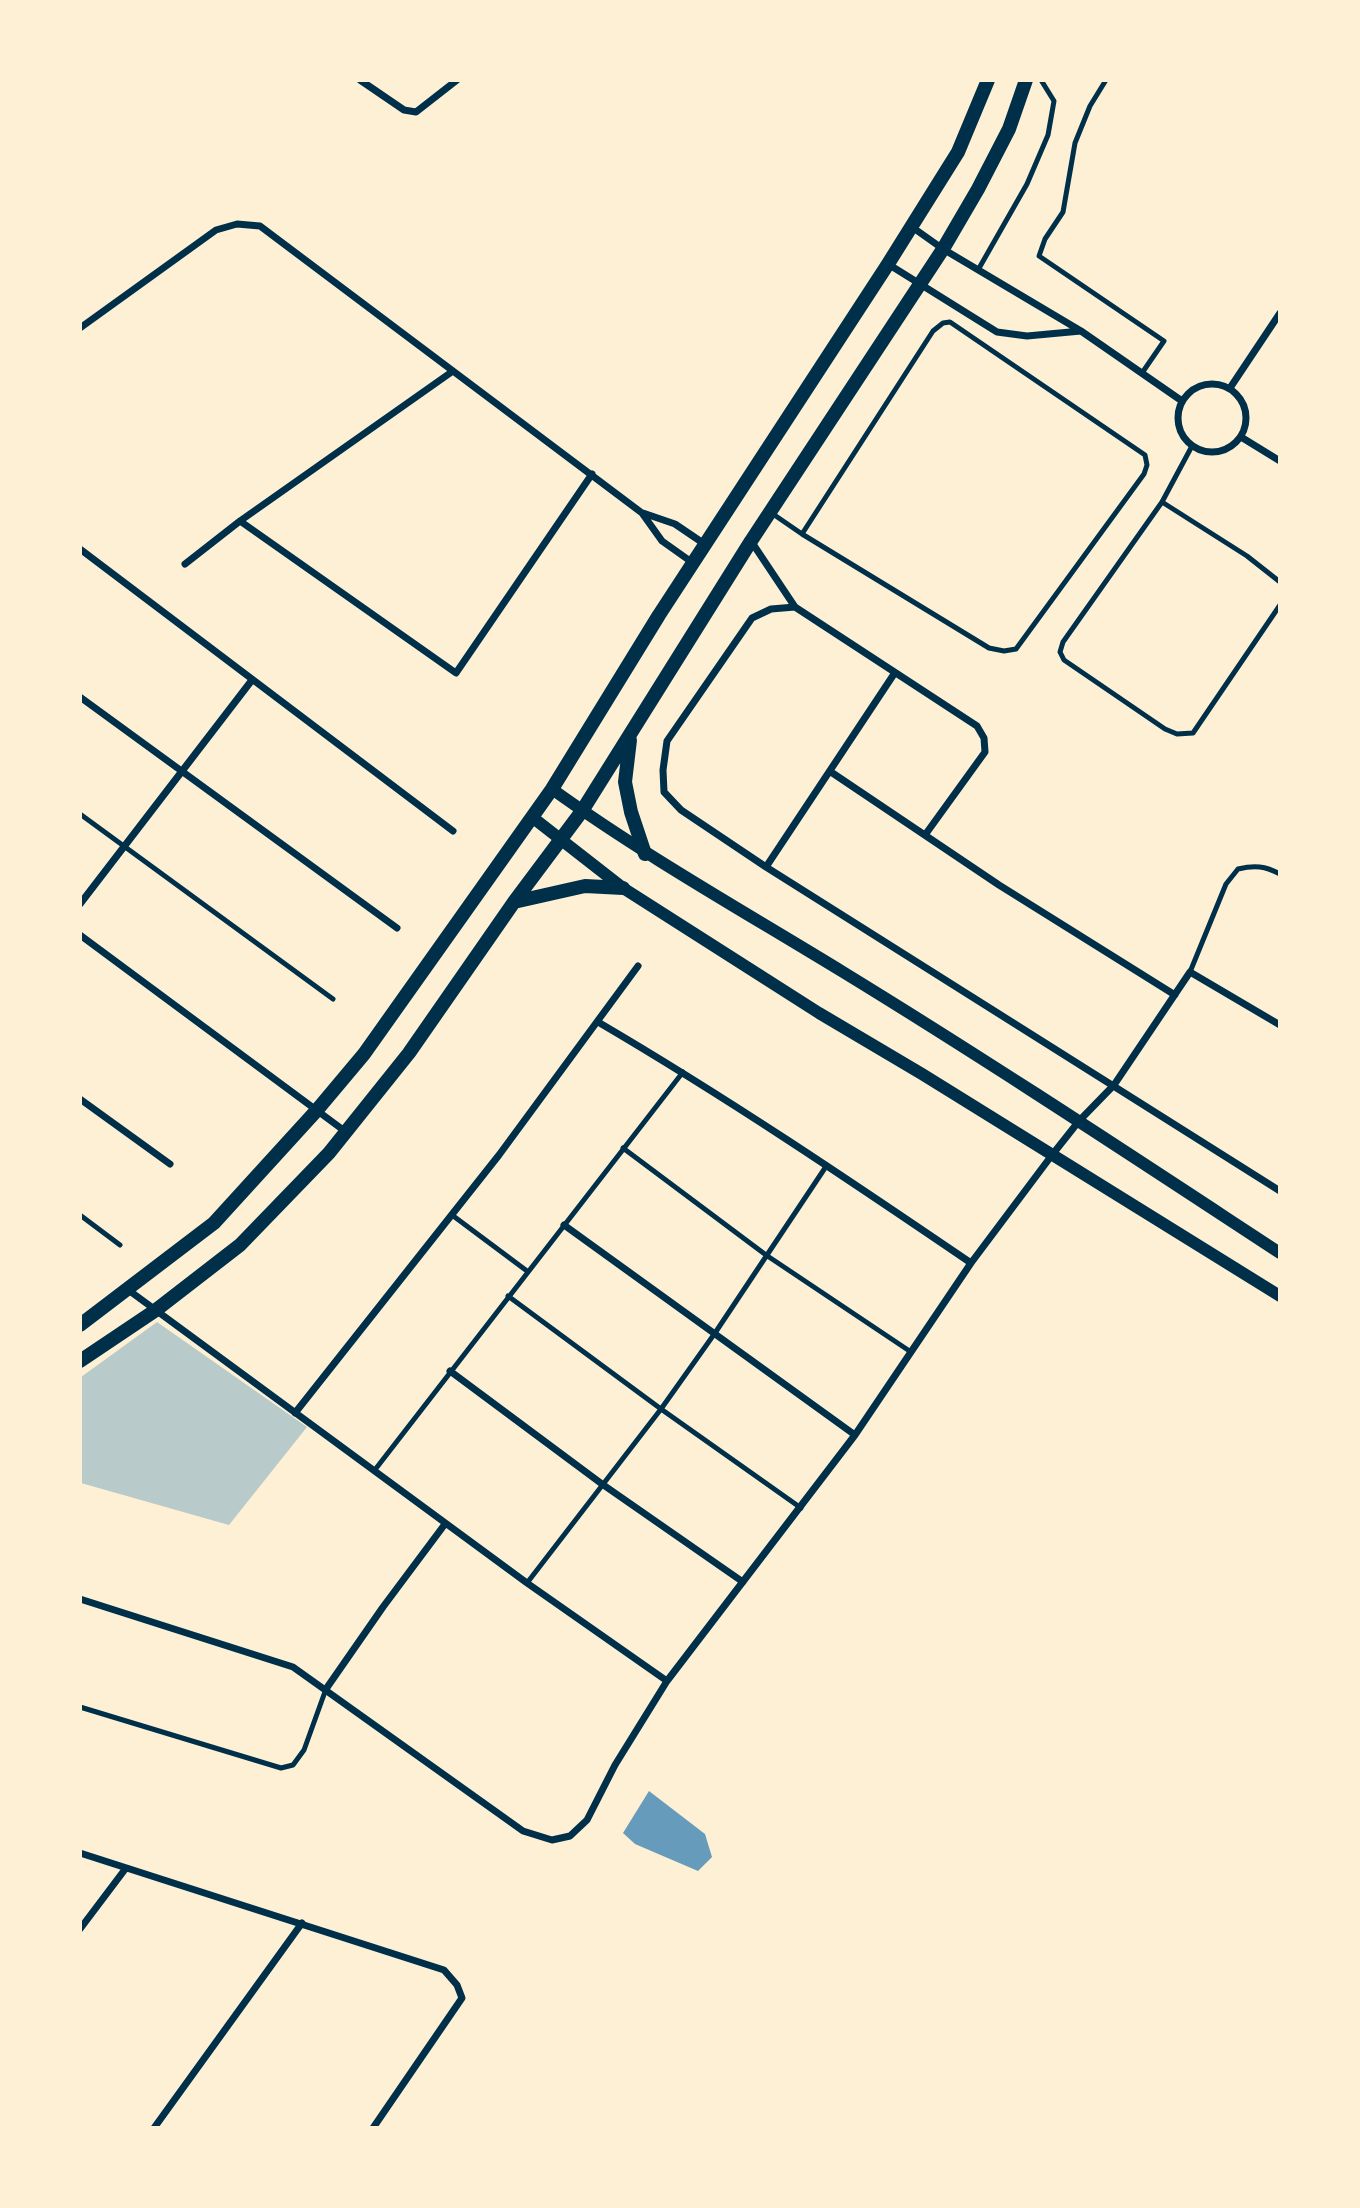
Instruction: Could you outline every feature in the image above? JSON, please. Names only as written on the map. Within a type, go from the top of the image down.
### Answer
[{"type":"main road","points":[[80,1325],[214,1223],[364,1054],[552,789],[912,227],[958,152],[988,80]]},
{"type":"main road","points":[[80,1361],[156,1310],[240,1245],[329,1153],[409,1053],[514,902],[583,811],[751,541],[943,249],[1009,129],[1026,80]]},
{"type":"main road","points":[[630,736],[625,782],[631,812],[645,854]]},
{"type":"main road","points":[[514,902],[585,886],[623,888]]},
{"type":"street","points":[[360,80],[404,110],[416,112],[457,80]]},
{"type":"street","points":[[80,328],[216,230],[237,224],[260,226],[592,474],[642,513],[662,541],[694,564]]},
{"type":"street","points":[[912,227],[943,249],[1081,331],[1182,401]]},
{"type":"street","points":[[888,264],[997,332],[1027,336],[1081,331]]},
{"type":"street","points":[[1230,388],[1279,313]]},
{"type":"street","points":[[185,564],[240,521],[453,371]]},
{"type":"street","points":[[1220,384],[1230,388],[1244,405],[1247,416],[1241,437],[1222,451],[1211,453],[1192,446],[1182,435],[1178,424],[1182,401],[1198,386],[1220,384]]},
{"type":"street","points":[[1241,437],[1279,461]]},
{"type":"street","points":[[240,521],[456,673],[592,474]]},
{"type":"street","points":[[642,513],[675,524],[706,545]]},
{"type":"street","points":[[751,541],[795,607],[977,726],[985,738],[985,752],[925,835]]},
{"type":"street","points":[[80,549],[453,831]]},
{"type":"street","points":[[795,607],[771,609],[751,618],[667,741],[663,770],[664,792],[681,810],[766,867],[1279,1191]]},
{"type":"street","points":[[766,867],[894,674]]},
{"type":"street","points":[[80,904],[252,680]]},
{"type":"street","points":[[80,697],[397,928]]},
{"type":"street","points":[[831,772],[999,885],[1175,995]]},
{"type":"street","points":[[552,789],[645,854],[845,974],[1079,1121],[1279,1253]]},
{"type":"street","points":[[532,817],[623,888],[820,1013],[1279,1296]]},
{"type":"street","points":[[80,935],[346,1132]]},
{"type":"street","points":[[295,1413],[452,1215],[638,966]]},
{"type":"street","points":[[80,1599],[293,1667],[523,1831],[552,1840],[570,1836],[587,1820],[615,1765],[667,1681],[855,1435],[971,1264],[1052,1155],[1079,1121],[1114,1085],[1190,972],[1279,1025]]},
{"type":"street","points":[[598,1022],[683,1072],[827,1165],[971,1264]]},
{"type":"street","points":[[80,1099],[170,1164]]},
{"type":"street","points":[[565,1224],[855,1435]]},
{"type":"street","points":[[127,1289],[445,1524],[667,1681]]},
{"type":"street","points":[[450,1371],[602,1484],[743,1582]]},
{"type":"street","points":[[326,1689],[383,1606],[445,1524]]},
{"type":"street","points":[[80,1853],[444,1970],[457,1985],[462,1998],[373,2127]]},
{"type":"street","points":[[80,1929],[126,1868]]},
{"type":"street","points":[[154,2127],[302,1923]]},
{"type":"lane","points":[[978,270],[1027,184],[1048,135],[1054,101],[1041,80]]},
{"type":"lane","points":[[1106,80],[1090,106],[1075,143],[1063,212],[1045,239],[1039,256],[1164,341],[1142,373]]},
{"type":"lane","points":[[770,512],[802,534],[989,648],[1004,651],[1016,649],[1144,474],[1147,465],[1145,455],[950,322],[943,323],[933,331],[802,534]]},
{"type":"lane","points":[[1192,446],[1162,502],[1063,642],[1060,652],[1064,660],[1165,729],[1177,734],[1193,733],[1279,605]]},
{"type":"lane","points":[[1162,502],[1248,555],[1279,582]]},
{"type":"lane","points":[[80,814],[333,999]]},
{"type":"lane","points":[[1190,972],[1226,884],[1238,869],[1255,865],[1269,868],[1279,874]]},
{"type":"lane","points":[[374,1471],[683,1072]]},
{"type":"lane","points":[[623,1148],[766,1255],[911,1352]]},
{"type":"lane","points":[[527,1583],[716,1333],[827,1165]]},
{"type":"lane","points":[[80,1215],[120,1245]]},
{"type":"lane","points":[[452,1215],[527,1271]]},
{"type":"lane","points":[[508,1296],[801,1508]]},
{"type":"lane","points":[[80,1706],[281,1768],[293,1765],[304,1750],[326,1689]]},
{"type":"shaded area","points":[[157,1322],[307,1427],[229,1525],[81,1483],[81,1377]]},
{"type":"water","points":[[649,1791],[705,1834],[712,1857],[698,1871],[635,1844],[623,1833]]}]
